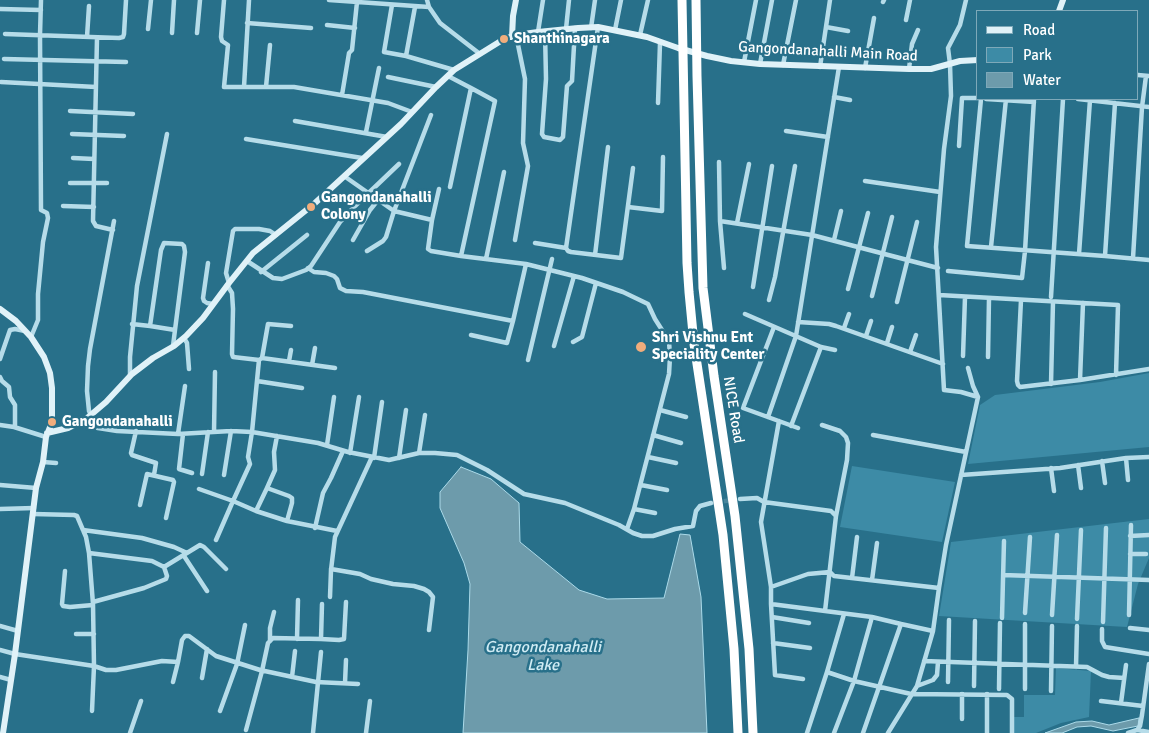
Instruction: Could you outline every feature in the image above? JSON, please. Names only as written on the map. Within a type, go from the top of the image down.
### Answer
[{"type":"highway","name":"NICE Road","points":[[682,0],[689,292],[694,344],[723,535],[734,649],[738,733]]},
{"type":"highway","name":"NICE Road","points":[[696,0],[703,288],[738,540],[748,649],[753,733]]},
{"type":"street","points":[[29,334],[38,320],[38,286],[48,218],[47,213],[41,210],[41,0]]},
{"type":"street","points":[[5,34],[119,38],[122,37],[126,0]]},
{"type":"street","points":[[148,29],[151,0]]},
{"type":"street","points":[[172,33],[174,0]]},
{"type":"street","points":[[197,33],[200,0]]},
{"type":"street","points":[[224,0],[221,37],[222,41],[228,45],[224,87],[294,87],[388,104],[412,112]]},
{"type":"street","points":[[244,87],[249,0]]},
{"type":"street","points":[[329,0],[429,7]]},
{"type":"street","points":[[427,0],[429,7],[440,23],[480,54]]},
{"type":"street","points":[[515,240],[528,166],[523,143],[525,79],[514,36],[513,16],[516,0]]},
{"type":"street","points":[[544,0],[542,32],[546,79],[542,134],[544,137],[560,140],[563,137],[567,86],[572,80],[575,28]]},
{"type":"street","points":[[566,29],[569,0]]},
{"type":"street","points":[[566,248],[594,27],[595,0]]},
{"type":"street","points":[[615,30],[621,0]]},
{"type":"street","points":[[640,35],[648,0]]},
{"type":"street","points":[[744,62],[756,0]]},
{"type":"street","points":[[760,64],[772,0]]},
{"type":"street","points":[[783,66],[796,0]]},
{"type":"street","points":[[820,67],[830,0]]},
{"type":"street","points":[[906,20],[910,0]]},
{"type":"street","points":[[966,0],[960,24],[948,48],[951,96],[944,149],[936,246],[944,390],[978,397]]},
{"type":"street","points":[[342,95],[349,53],[352,50],[357,2]]},
{"type":"street","points":[[392,5],[384,52],[406,56],[454,70]]},
{"type":"street","points":[[87,37],[89,6]]},
{"type":"street","points":[[406,56],[415,6]]},
{"type":"street","points":[[0,9],[41,10]]},
{"type":"street","points":[[865,68],[874,18]]},
{"type":"street","points":[[247,23],[311,28]]},
{"type":"street","points":[[327,25],[354,28]]},
{"type":"street","name":"Gangondanahalli Main Road","points":[[47,435],[68,428],[91,415],[130,376],[184,338],[203,318],[253,253],[316,203],[454,70],[504,40],[514,36],[594,27],[640,35],[660,43],[707,56],[783,66],[930,69],[960,61],[976,60]]},
{"type":"street","points":[[826,27],[848,31]]},
{"type":"street","points":[[909,69],[912,44],[918,30]]},
{"type":"street","points":[[96,38],[94,224],[113,230]]},
{"type":"street","points":[[658,103],[660,43]]},
{"type":"street","points":[[266,87],[270,45]]},
{"type":"street","points":[[4,59],[126,62]]},
{"type":"street","points":[[366,132],[379,68]]},
{"type":"street","points":[[768,417],[796,336],[839,68]]},
{"type":"street","points":[[448,76],[495,102],[461,256]]},
{"type":"street","points":[[1133,258],[1142,106],[1148,76]]},
{"type":"street","points":[[388,77],[436,87]]},
{"type":"street","points":[[1,82],[96,86]]},
{"type":"street","points":[[450,187],[471,88]]},
{"type":"street","points":[[834,98],[850,100]]},
{"type":"street","points":[[959,146],[962,98],[976,98]]},
{"type":"street","points":[[979,100],[967,246],[1149,260]]},
{"type":"street","points":[[948,272],[1022,278],[1034,100],[1006,100],[991,248]]},
{"type":"street","points":[[1050,384],[1054,252],[1063,100]]},
{"type":"street","points":[[1079,254],[1090,100],[1149,108]]},
{"type":"street","points":[[1105,256],[1115,103]]},
{"type":"street","points":[[70,110],[133,114]]},
{"type":"street","points":[[367,252],[386,237],[394,211],[432,115]]},
{"type":"street","points":[[295,121],[387,136]]},
{"type":"street","points":[[786,131],[828,138]]},
{"type":"street","points":[[72,134],[124,136]]},
{"type":"street","points":[[130,376],[136,286],[167,134]]},
{"type":"street","points":[[246,139],[362,158]]},
{"type":"street","points":[[594,255],[608,147]]},
{"type":"street","points":[[628,207],[662,211],[663,157]]},
{"type":"street","points":[[73,158],[94,159]]},
{"type":"street","points":[[719,162],[720,221],[724,268]]},
{"type":"street","points":[[247,261],[261,272],[273,278],[282,279],[299,274],[308,268],[340,222],[399,164]]},
{"type":"street","points":[[737,223],[748,164]]},
{"type":"street","points":[[753,287],[772,166]]},
{"type":"street","points":[[769,300],[775,277],[795,166]]},
{"type":"street","points":[[535,243],[566,248],[571,252],[622,258],[633,168]]},
{"type":"street","points":[[486,259],[504,172]]},
{"type":"street","points":[[344,176],[394,211],[432,220]]},
{"type":"street","points":[[865,181],[940,192]]},
{"type":"street","points":[[70,183],[108,183]]},
{"type":"street","points":[[439,189],[428,249],[431,251],[526,264],[574,276],[623,292],[648,304],[669,341],[669,374],[641,485],[627,528]]},
{"type":"street","points":[[353,240],[378,200]]},
{"type":"street","points":[[63,206],[94,207]]},
{"type":"street","points":[[834,240],[841,211]]},
{"type":"street","points":[[848,289],[868,213]]},
{"type":"street","points":[[872,296],[892,217]]},
{"type":"street","points":[[91,415],[87,391],[90,349],[114,221]]},
{"type":"street","points":[[720,221],[812,235],[938,268]]},
{"type":"street","points":[[897,302],[917,222]]},
{"type":"street","points":[[276,235],[270,231],[258,229],[235,229],[233,231],[226,273],[232,293],[233,357],[289,361],[335,368]]},
{"type":"street","points":[[261,272],[307,235]]},
{"type":"street","points":[[150,326],[162,245],[164,243],[182,244],[185,252],[173,346]]},
{"type":"street","points":[[528,360],[552,259]]},
{"type":"street","points":[[208,263],[203,298],[207,303],[213,304]]},
{"type":"street","points":[[471,335],[507,343],[526,264]]},
{"type":"street","points":[[308,268],[314,272],[334,276],[340,288],[346,291],[363,292],[513,321]]},
{"type":"street","points":[[554,346],[574,276]]},
{"type":"street","points":[[573,342],[582,337],[596,283]]},
{"type":"street","points":[[939,295],[1021,300],[1052,299],[1118,305],[1116,375]]},
{"type":"street","points":[[963,356],[965,297]]},
{"type":"street","points":[[988,358],[990,298]]},
{"type":"street","points":[[1021,300],[1018,386],[1050,384],[1149,369]]},
{"type":"street","points":[[1080,380],[1083,303]]},
{"type":"street","points":[[0,309],[29,334],[44,358],[50,373],[52,422],[47,435],[36,488],[3,733]]},
{"type":"street","points":[[745,314],[820,346],[835,350]]},
{"type":"street","points":[[844,328],[849,314]]},
{"type":"street","points":[[866,336],[871,321]]},
{"type":"street","points":[[798,322],[829,324],[844,328],[942,364]]},
{"type":"street","points":[[132,324],[175,330]]},
{"type":"street","points":[[216,540],[249,466],[248,457],[257,381],[268,324],[291,326]]},
{"type":"street","points":[[774,327],[742,408],[798,428]]},
{"type":"street","points":[[886,344],[892,327]]},
{"type":"street","points":[[0,359],[10,330],[15,329],[29,334]]},
{"type":"street","points":[[910,352],[916,335]]},
{"type":"street","points":[[184,338],[187,343],[189,369]]},
{"type":"street","points":[[791,426],[820,346]]},
{"type":"street","points":[[312,365],[315,348]]},
{"type":"street","points":[[289,361],[291,350]]},
{"type":"street","points":[[888,733],[917,686],[933,632],[946,545],[978,397],[968,368]]},
{"type":"street","points":[[202,474],[211,432],[215,372]]},
{"type":"street","points":[[0,378],[8,384],[10,397],[15,405],[15,427]]},
{"type":"street","points":[[257,381],[302,388]]},
{"type":"street","points":[[185,386],[180,434],[179,469],[192,473]]},
{"type":"street","points":[[327,445],[334,397]]},
{"type":"street","points":[[350,453],[358,397]]},
{"type":"street","points":[[330,596],[335,537],[373,458],[382,402]]},
{"type":"street","points":[[399,458],[406,410]]},
{"type":"street","points":[[660,410],[686,417]]},
{"type":"street","points":[[419,453],[424,415]]},
{"type":"street","points":[[779,421],[761,522],[771,587],[774,675],[803,679]]},
{"type":"street","points":[[78,423],[117,431],[180,434],[231,431],[252,432],[327,445],[350,453],[389,460],[419,453],[457,455],[487,470],[524,494],[565,503],[642,536],[653,536],[675,528],[693,526],[696,511],[700,506],[711,503]]},
{"type":"street","points":[[822,424],[840,431],[846,437],[848,443],[847,460],[836,516],[825,611]]},
{"type":"street","points":[[0,425],[47,435]]},
{"type":"street","points":[[136,431],[131,453],[156,463],[154,475]]},
{"type":"street","points":[[224,475],[231,431]]},
{"type":"street","points":[[653,435],[681,442]]},
{"type":"street","points":[[873,435],[966,452]]},
{"type":"street","points":[[256,511],[275,470],[274,452],[277,436]]},
{"type":"street","points":[[315,528],[324,493],[343,451]]},
{"type":"street","points":[[961,474],[1051,468],[1102,460],[1149,457]]},
{"type":"street","points":[[648,458],[676,463]]},
{"type":"street","points":[[1126,458],[1128,480]]},
{"type":"street","points":[[1102,460],[1105,483]]},
{"type":"street","points":[[42,462],[56,463]]},
{"type":"street","points":[[1078,465],[1081,488]]},
{"type":"street","points":[[1051,468],[1054,491]]},
{"type":"street","points":[[140,505],[146,475],[149,474],[173,480],[166,518]]},
{"type":"street","points":[[0,485],[36,488]]},
{"type":"street","points":[[641,485],[667,490]]},
{"type":"street","points":[[267,488],[292,498],[287,521]]},
{"type":"street","points":[[199,489],[287,521],[337,531]]},
{"type":"street","points":[[740,498],[757,498],[764,502],[831,510],[836,516]]},
{"type":"street","points":[[0,509],[74,515],[79,519],[86,537],[89,553],[93,603],[94,666],[92,711]]},
{"type":"street","points":[[634,509],[655,513]]},
{"type":"street","points":[[1128,615],[1131,525]]},
{"type":"street","points":[[1103,622],[1106,528]]},
{"type":"street","points":[[83,530],[142,538],[174,547],[186,554],[207,591]]},
{"type":"street","points":[[1077,619],[1081,530]]},
{"type":"street","points":[[1052,616],[1056,535]]},
{"type":"street","points":[[1130,536],[1149,535]]},
{"type":"street","points":[[852,578],[857,537]]},
{"type":"street","points":[[1025,613],[1030,537]]},
{"type":"street","points":[[999,689],[1004,541]]},
{"type":"street","points":[[872,580],[877,543]]},
{"type":"street","points":[[164,567],[200,545],[226,569]]},
{"type":"street","points":[[65,571],[62,604],[63,606],[70,607],[93,603],[130,592],[166,579],[167,576],[164,567],[152,561],[89,553]]},
{"type":"street","points":[[1130,554],[1146,554]]},
{"type":"street","points":[[331,569],[360,574],[392,584],[414,586],[429,592],[433,597],[430,630]]},
{"type":"street","points":[[771,587],[808,574],[830,572],[834,576],[939,588]]},
{"type":"street","points":[[1003,575],[1149,580]]},
{"type":"street","points":[[297,639],[298,600]]},
{"type":"street","points":[[270,641],[273,638],[344,639],[346,602]]},
{"type":"street","points":[[321,639],[322,604]]},
{"type":"street","points":[[772,604],[872,618],[933,632]]},
{"type":"street","points":[[246,730],[270,641],[270,628],[274,612]]},
{"type":"street","points":[[807,733],[844,614]]},
{"type":"street","points":[[772,617],[809,623]]},
{"type":"street","points":[[834,733],[854,681],[872,618]]},
{"type":"street","points":[[948,682],[949,620]]},
{"type":"street","points":[[974,686],[975,621]]},
{"type":"street","points":[[863,733],[901,624]]},
{"type":"street","points":[[1025,624],[1025,689]]},
{"type":"street","points":[[220,711],[238,664],[245,625]]},
{"type":"street","points":[[0,626],[18,631]]},
{"type":"street","points":[[1051,691],[1052,626]]},
{"type":"street","points":[[1076,666],[1078,626]]},
{"type":"street","points":[[1130,628],[1149,630]]},
{"type":"street","points":[[1102,629],[1102,641],[1105,647],[1149,654]]},
{"type":"street","points":[[76,634],[94,634]]},
{"type":"street","points":[[173,682],[182,640],[185,636],[189,636],[216,656],[262,671],[319,682],[358,684]]},
{"type":"street","points":[[773,643],[810,648]]},
{"type":"street","points":[[202,678],[208,649]]},
{"type":"street","points":[[0,650],[94,666],[106,670],[116,670],[162,661],[178,662]]},
{"type":"street","points":[[292,677],[295,651]]},
{"type":"street","points":[[313,733],[322,652]]},
{"type":"street","points":[[345,684],[346,660]]},
{"type":"street","points":[[924,661],[1076,666],[1087,667],[1102,675],[1124,678]]},
{"type":"street","points":[[917,686],[933,680],[937,675],[938,662]]},
{"type":"street","points":[[1128,733],[1138,728],[1142,716],[1149,664]]},
{"type":"street","points":[[1121,703],[1126,665]]},
{"type":"street","points":[[827,672],[854,681],[911,694],[1007,695],[1012,699],[1012,733]]},
{"type":"street","points":[[0,677],[11,680]]},
{"type":"street","points":[[962,694],[962,719]]},
{"type":"street","points":[[987,694],[987,733]]},
{"type":"street","points":[[130,733],[141,701]]},
{"type":"street","points":[[366,733],[370,701]]},
{"type":"street","points":[[1101,701],[1143,706]]},
{"type":"street","points":[[1138,728],[1149,732]]},
{"type":"green space","points":[[1149,373],[1149,447],[968,464],[980,405],[995,395],[1100,382]]},
{"type":"green space","points":[[852,466],[955,482],[942,542],[840,527]]},
{"type":"green space","points":[[1149,519],[1149,558],[1138,584],[1127,627],[939,616],[951,542]]},
{"type":"green space","points":[[1056,668],[1091,671],[1089,717],[1061,723],[1036,733],[1013,733],[1014,717],[1024,717],[1024,695],[1055,695]]},
{"type":"water","name":"Gangondanahalli Lake","points":[[461,467],[491,479],[519,503],[520,542],[579,590],[607,599],[664,598],[680,534],[690,535],[701,597],[707,733],[463,733],[470,584],[464,563],[440,508],[440,492]]},
{"type":"water","points":[[1139,718],[1138,726],[1113,731],[1091,726],[1077,727],[1062,733],[1045,733],[1076,722],[1092,721],[1109,725]]},
{"type":"tunnel","points":[[711,503],[732,500]]},
{"type":"place","name":"Shanthinagara","points":[[504,39]]},
{"type":"place","name":"Gangondanahalli Colony","points":[[311,207]]},
{"type":"place","name":"Shri Vishnu Ent Speciality Center","points":[[641,347]]},
{"type":"place","name":"Gangondanahalli","points":[[52,422]]}]
